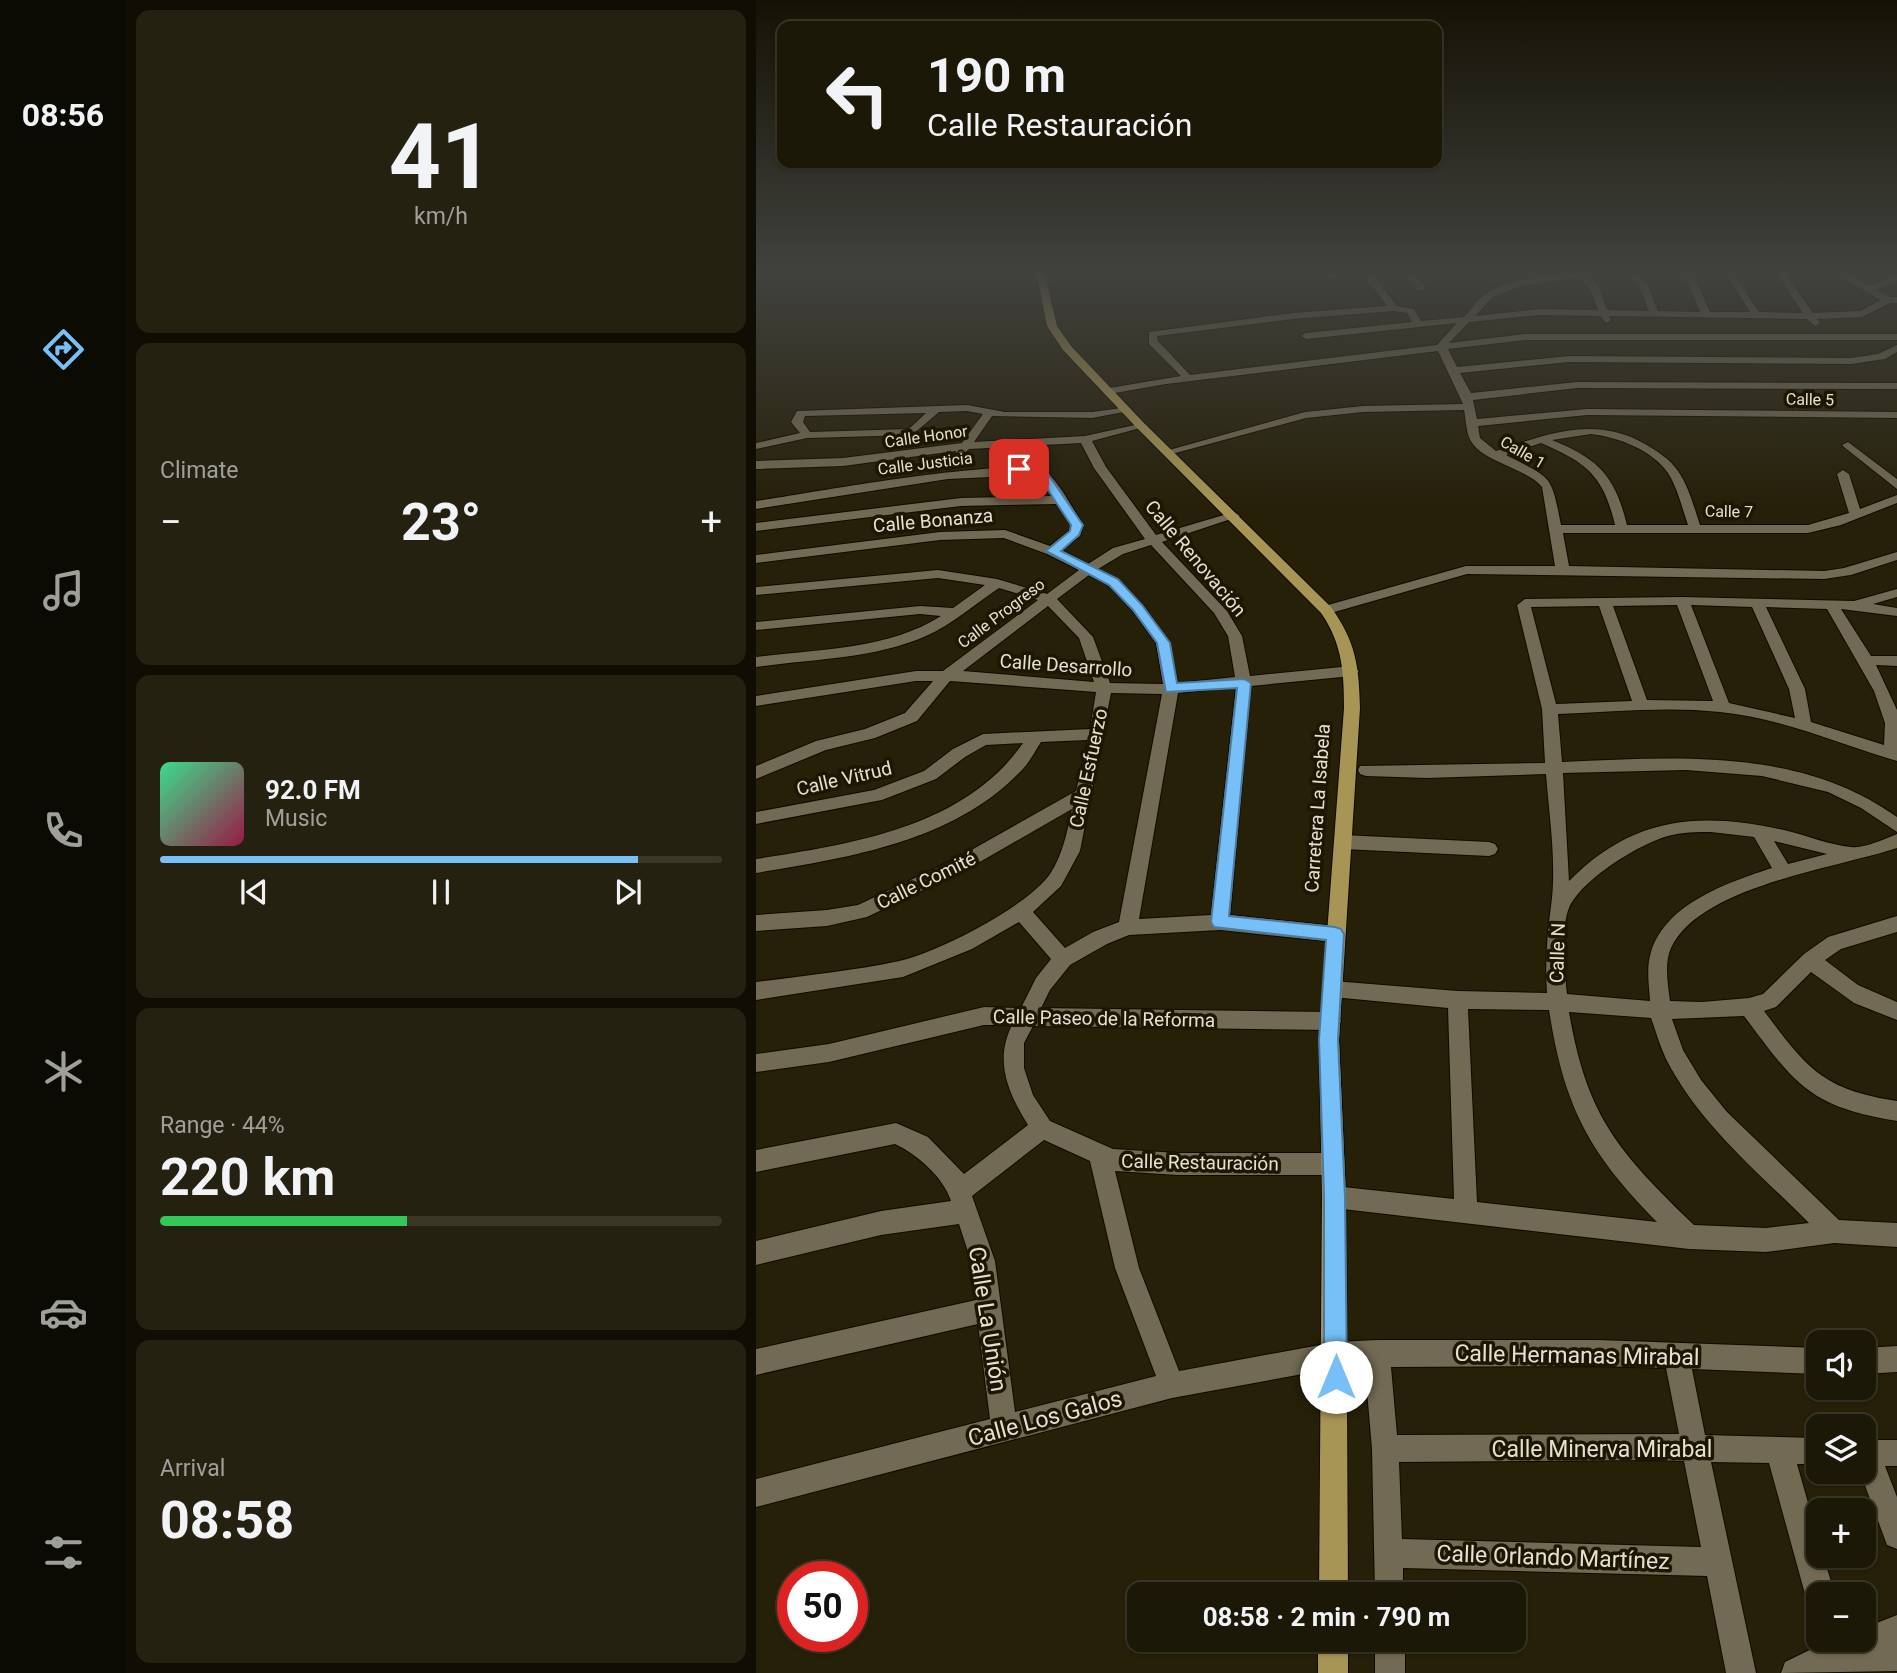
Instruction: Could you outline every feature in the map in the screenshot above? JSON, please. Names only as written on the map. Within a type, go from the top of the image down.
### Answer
[{"type":"main road","name":"Carretera La Isabela","points":[[1068,349],[1140,425],[1326,610],[1344,634],[1352,671],[1343,842],[1328,1040],[1335,1197],[1334,1582]]},
{"type":"main road","points":[[1333,1652],[1333,1673]]},
{"type":"street","points":[[1161,349],[1179,366],[1184,380]]},
{"type":"street","points":[[807,435],[797,422],[801,414],[967,408],[989,413],[1092,415],[1116,400],[1184,380],[1315,349]]},
{"type":"street","name":"Calle 1","points":[[1443,349],[1467,402],[1475,439],[1495,455],[1541,478],[1548,487],[1563,571]]},
{"type":"street","points":[[1614,349],[1634,412]]},
{"type":"street","points":[[1833,349],[1866,402]]},
{"type":"street","points":[[1454,370],[1558,360],[1842,361],[1881,357],[1895,349]]},
{"type":"street","points":[[1168,452],[1305,415],[1363,408],[1467,402],[1577,385],[1625,385],[1866,402],[1897,386]]},
{"type":"street","name":"Calle 5","points":[[1471,423],[1587,412],[1866,402],[1897,415]]},
{"type":"street","points":[[756,446],[807,435],[912,432],[936,409]]},
{"type":"street","points":[[948,475],[989,413]]},
{"type":"street","name":"Calle Honor","points":[[756,465],[881,459],[965,446],[1085,439],[1140,425]]},
{"type":"street","points":[[1495,455],[1560,432],[1596,429],[1612,431],[1659,457],[1676,476],[1695,528]]},
{"type":"street","name":"Calle Renovación","points":[[1085,439],[1100,468],[1152,539],[1220,611],[1235,636],[1244,683],[1220,922]]},
{"type":"street","points":[[1543,440],[1597,466],[1615,497],[1622,529]]},
{"type":"street","points":[[1848,445],[1897,485]]},
{"type":"street","name":"Calle Justicia","points":[[756,505],[948,475],[1034,471],[1044,476],[1077,525],[1075,533],[1052,551]]},
{"type":"street","points":[[1843,474],[1855,513]]},
{"type":"street","name":"Calle 7","points":[[1555,529],[1808,529],[1837,522],[1897,499]]},
{"type":"street","points":[[756,527],[961,502],[1061,500]]},
{"type":"street","name":"Calle Progreso","points":[[756,774],[822,745],[869,734],[911,717],[945,677],[1090,568],[1118,551],[1234,516]]},
{"type":"street","name":"Calle Bonanza","points":[[756,559],[975,533],[1005,534],[1052,551],[1113,582],[1138,607],[1163,643],[1171,688],[1128,927]]},
{"type":"street","points":[[1326,610],[1466,570],[1824,575],[1846,572],[1897,556]]},
{"type":"street","points":[[756,591],[925,575],[972,578],[1049,598]]},
{"type":"street","points":[[756,662],[886,644],[923,632],[998,583]]},
{"type":"street","points":[[1853,605],[1897,593]]},
{"type":"street","name":"Calle Esfuerzo","points":[[756,991],[903,969],[965,943],[1021,912],[1055,881],[1072,851],[1104,688],[1086,637],[1049,598]]},
{"type":"street","points":[[1560,905],[1550,709],[1524,605],[1530,602],[1604,601],[1757,602],[1853,605],[1897,612]]},
{"type":"street","points":[[1604,601],[1641,704]]},
{"type":"street","points":[[1682,601],[1723,707]]},
{"type":"street","points":[[1757,602],[1797,689],[1804,725]]},
{"type":"street","points":[[1550,709],[1641,704],[1723,707],[1804,725],[1893,753],[1893,721],[1831,604]]},
{"type":"street","points":[[756,626],[920,610],[954,612]]},
{"type":"street","points":[[1863,660],[1897,662]]},
{"type":"street","name":"Calle Desarrollo","points":[[756,701],[916,676],[1104,688],[1171,688],[1352,671]]},
{"type":"street","name":"Calle Vitrud","points":[[756,818],[876,796],[930,775],[959,753],[983,740],[1097,734]]},
{"type":"street","points":[[756,866],[828,855],[913,831],[975,800],[1009,777],[1026,757],[1037,736]]},
{"type":"street","points":[[1366,770],[1446,772],[1680,763],[1766,770],[1857,798],[1897,826]]},
{"type":"street","name":"Calle Comité","points":[[756,923],[827,918],[870,908],[964,862],[1082,795]]},
{"type":"street","name":"Calle N","points":[[1689,1237],[1642,1191],[1596,1131],[1572,1073],[1557,1002],[1555,943],[1560,905],[1585,878],[1618,853],[1644,838],[1670,829],[1705,826],[1760,833],[1851,854]]},
{"type":"street","points":[[1760,833],[1783,871]]},
{"type":"street","points":[[1834,1231],[1749,1150],[1704,1100],[1672,1052],[1658,1010],[1660,953],[1678,924],[1714,899],[1750,882],[1783,871],[1897,841]]},
{"type":"street","points":[[1343,842],[1489,849]]},
{"type":"street","points":[[1021,912],[1063,959]]},
{"type":"street","points":[[756,1253],[963,1202],[1042,1128],[1024,1100],[1013,1068],[1014,1043],[1043,984],[1063,959],[1100,938],[1128,927],[1220,922],[1335,934]]},
{"type":"street","points":[[1333,989],[1458,1000],[1557,1002],[1658,1010],[1702,1011],[1749,1007],[1769,1001],[1811,960],[1835,943],[1897,924]]},
{"type":"street","points":[[1811,960],[1859,998],[1897,1011]]},
{"type":"street","points":[[1458,1000],[1466,1213]]},
{"type":"street","points":[[1749,1007],[1785,1054],[1821,1088],[1857,1104],[1897,1111]]},
{"type":"street","name":"Calle Paseo de la Reforma","points":[[756,1063],[829,1053],[984,1016],[1331,1021]]},
{"type":"street","name":"Calle Restauración","points":[[1042,1128],[1112,1160],[1178,1164],[1332,1164]]},
{"type":"street","name":"Calle La Unión","points":[[756,1161],[896,1133],[920,1146],[956,1182],[984,1261],[1004,1428]]},
{"type":"street","points":[[1100,1155],[1127,1268],[1172,1385]]},
{"type":"street","points":[[1335,1197],[1689,1237],[1766,1240],[1834,1231],[1897,1235]]},
{"type":"street","points":[[756,1362],[989,1309]]},
{"type":"street","points":[[1377,1353],[1385,1449],[1389,1582]]},
{"type":"street","name":"Calle Los Galos","points":[[756,1493],[1172,1385],[1336,1354]]},
{"type":"street","name":"Calle Hermanas Mirabal","points":[[1336,1354],[1676,1356],[1806,1361]]},
{"type":"street","points":[[1676,1356],[1741,1673]]},
{"type":"street","points":[[1876,1360],[1897,1359]]},
{"type":"street","name":"Calle Minerva Mirabal","points":[[1385,1449],[1696,1448],[1806,1451]]},
{"type":"street","points":[[1779,1450],[1816,1582]]},
{"type":"street","points":[[1876,1453],[1897,1453]]},
{"type":"street","points":[[1876,1481],[1897,1535]]},
{"type":"street","name":"Calle Orlando Martínez","points":[[1388,1553],[1719,1562]]},
{"type":"street","points":[[1841,1660],[1897,1630]]},
{"type":"street","points":[[1390,1652],[1390,1673]]},
{"type":"street","points":[[1796,1673],[1841,1660],[1897,1656]]},
{"type":"route","points":[[1019,469],[1034,471],[1044,476],[1077,525],[1075,533],[1052,551],[1113,582],[1138,607],[1163,643],[1171,688],[1244,683],[1220,922],[1335,934],[1328,1040],[1335,1197],[1336,1377]]}]
